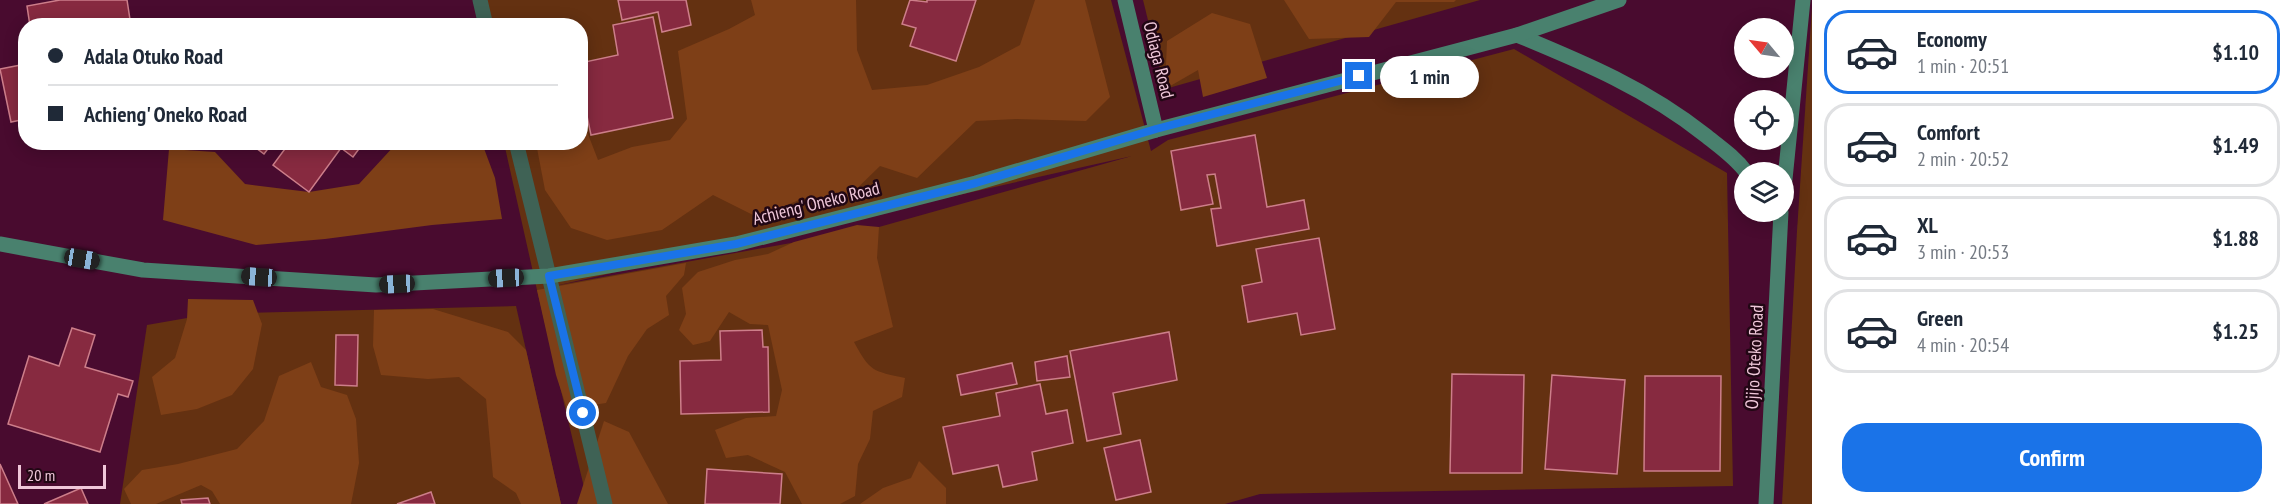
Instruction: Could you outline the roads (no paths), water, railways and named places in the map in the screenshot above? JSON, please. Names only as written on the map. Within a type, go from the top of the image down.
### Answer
[{"type":"main road","name":"Odiaga Road","points":[[1125,0],[1156,129]]},
{"type":"main road","name":"Achieng' Oneko Road","points":[[0,244],[143,270],[375,285],[549,276],[736,244],[976,183],[1156,129],[1518,35],[1619,0]]},
{"type":"main road","points":[[1787,162],[1803,0]]},
{"type":"main road","points":[[1518,35],[1597,68],[1673,110],[1738,162]]},
{"type":"main road","name":"Ojijo Oteko Road","points":[[1766,504],[1779,222]]},
{"type":"street","points":[[480,0],[484,18]]},
{"type":"street","points":[[518,150],[605,504]]}]
